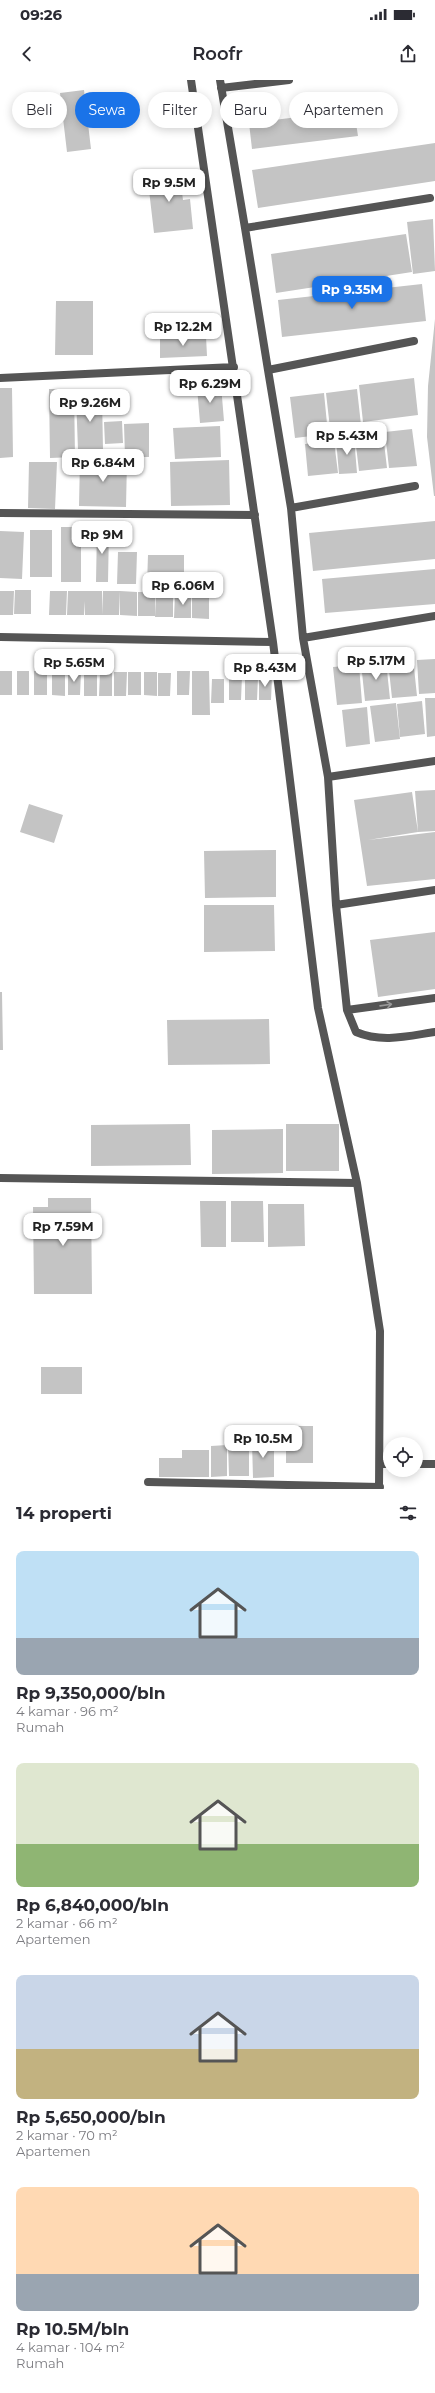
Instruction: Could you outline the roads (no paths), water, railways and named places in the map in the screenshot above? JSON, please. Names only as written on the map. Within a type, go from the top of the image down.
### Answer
[{"type":"street","points":[[148,1482],[380,1488],[381,1464],[380,1331],[357,1183],[318,1008],[273,642],[191,80]]},
{"type":"street","points":[[290,80],[221,84],[291,508],[303,638],[328,777],[336,905],[348,1010],[356,1032],[365,1036],[385,1040],[435,1032]]},
{"type":"street","points":[[245,228],[430,198]]},
{"type":"street","points":[[268,370],[414,341]]},
{"type":"street","points":[[0,378],[234,367]]},
{"type":"street","points":[[291,508],[415,486]]},
{"type":"street","points":[[0,513],[255,515]]},
{"type":"street","points":[[303,638],[435,616]]},
{"type":"street","points":[[0,638],[273,642]]},
{"type":"street","points":[[328,777],[435,761]]},
{"type":"street","points":[[336,905],[435,890]]},
{"type":"street","points":[[348,1010],[435,998]]},
{"type":"street","points":[[0,1178],[357,1183]]},
{"type":"street","points":[[423,1464],[435,1464]]}]
